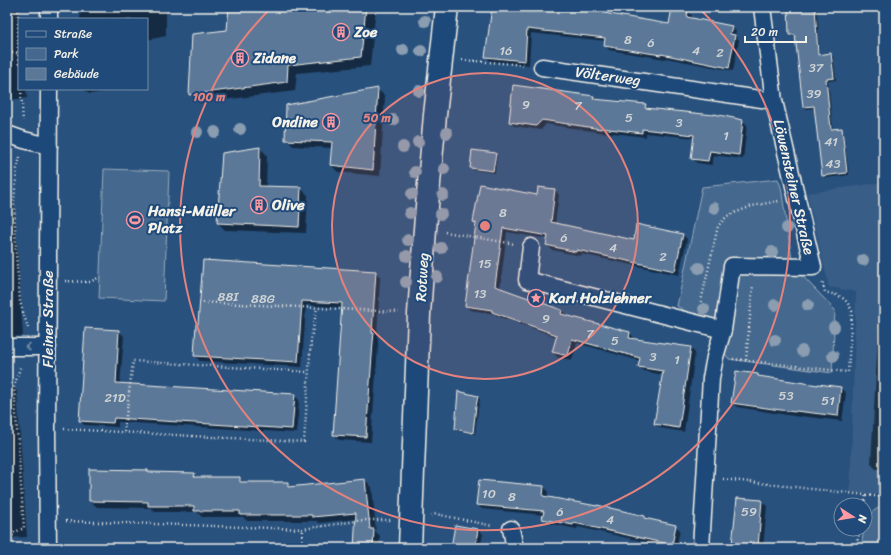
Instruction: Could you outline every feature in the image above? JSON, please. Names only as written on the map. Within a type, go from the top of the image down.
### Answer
[{"type":"main road","name":"Rotweg","points":[[410,548],[419,314],[435,115],[447,7]]},
{"type":"street","points":[[49,7],[49,18]]},
{"type":"street","name":"Löwensteiner Straße","points":[[701,548],[711,378],[714,357],[723,330],[732,266],[813,267],[774,100],[762,7]]},
{"type":"street","name":"Völterweg","points":[[542,67],[774,100]]},
{"type":"street","name":"Fleiner Straße","points":[[48,548],[47,429],[49,90]]},
{"type":"street","points":[[7,134],[49,146]]},
{"type":"street","points":[[531,247],[527,280],[723,330]]},
{"type":"street","points":[[7,347],[48,347]]},
{"type":"street","points":[[511,529],[515,548]]},
{"type":"path","points":[[12,53],[18,53],[18,7]]},
{"type":"path","points":[[441,58],[542,67]]},
{"type":"path","points":[[20,90],[24,140]]},
{"type":"path","points":[[696,324],[718,226],[727,216],[752,206],[797,198]]},
{"type":"path","points":[[425,229],[531,247]]},
{"type":"path","points":[[746,360],[755,266]]},
{"type":"path","points":[[714,357],[848,372],[852,311],[848,302],[839,295],[825,292],[821,274],[813,267]]},
{"type":"path","points":[[49,280],[90,282],[100,278]]},
{"type":"path","points":[[199,302],[419,314]]},
{"type":"path","points":[[364,310],[365,305]]},
{"type":"path","points":[[47,429],[304,442],[308,372],[316,308]]},
{"type":"path","points":[[124,432],[133,361],[308,372]]},
{"type":"path","points":[[705,477],[884,496]]},
{"type":"path","points":[[411,519],[436,514],[511,529]]},
{"type":"path","points":[[48,521],[302,528],[364,520],[387,520]]},
{"type":"path","points":[[302,528],[302,548]]},
{"type":"path","points":[[856,548],[858,537]]},
{"type":"shaded area","points":[[884,182],[884,495],[850,492],[856,292],[829,287],[807,193]]},
{"type":"green space","name":"Hansi-Müller Platz","points":[[104,169],[169,171],[164,301],[99,298]]},
{"type":"green space","points":[[778,179],[781,187],[793,266],[835,310],[832,373],[729,359],[698,319],[677,306],[702,187]]},
{"type":"green space","points":[[880,507],[884,507],[884,548],[861,548],[863,537],[873,537],[874,511]]},
{"type":"building","name":"Zidane","points":[[229,7],[366,7],[361,57],[288,65],[287,82],[189,95],[192,34],[227,30]]},
{"type":"building","points":[[492,7],[598,7],[598,12],[669,24],[672,8],[688,11],[687,17],[732,26],[730,34],[735,35],[729,68],[661,54],[604,46],[605,38],[527,29],[525,61],[485,57]]},
{"type":"building","points":[[788,7],[815,7],[818,55],[831,53],[834,78],[826,79],[831,129],[842,128],[847,173],[822,176],[814,106],[803,107],[795,35],[789,35]]},
{"type":"building","points":[[513,85],[594,96],[593,99],[646,104],[645,108],[714,114],[743,120],[739,155],[710,151],[708,161],[691,159],[694,135],[642,129],[642,133],[601,129],[542,120],[536,126],[509,122]]},
{"type":"building","name":"Ondine","points":[[378,88],[373,170],[330,165],[332,142],[285,140],[286,105]]},
{"type":"building","name":"Olive","points":[[260,147],[259,186],[301,187],[299,227],[217,223],[222,153]]},
{"type":"building","points":[[472,150],[496,153],[493,171],[470,168]]},
{"type":"building","points":[[480,184],[537,195],[538,187],[555,189],[551,222],[634,240],[636,224],[683,234],[675,271],[577,250],[576,252],[546,245],[548,236],[503,228],[495,286],[562,310],[561,314],[630,332],[629,338],[691,347],[679,428],[654,424],[663,371],[638,367],[640,358],[572,339],[568,356],[552,352],[557,335],[492,312],[492,310],[465,306],[476,223],[473,222]]},
{"type":"building","points":[[203,260],[376,271],[372,333],[374,333],[366,437],[333,435],[342,303],[302,301],[298,362],[194,356]]},
{"type":"building","points":[[85,328],[119,330],[116,383],[295,394],[292,429],[114,418],[113,423],[79,421]]},
{"type":"building","points":[[736,371],[758,374],[758,376],[841,387],[838,416],[795,412],[731,403]]},
{"type":"building","points":[[458,391],[478,396],[473,433],[455,429]]},
{"type":"building","points":[[89,469],[148,470],[148,472],[195,473],[194,477],[240,477],[240,482],[288,482],[288,487],[365,479],[370,529],[374,529],[373,548],[354,548],[356,513],[312,517],[312,515],[240,515],[240,511],[194,511],[194,506],[148,506],[148,502],[89,501]]},
{"type":"building","points":[[479,480],[544,486],[543,496],[597,505],[676,525],[672,545],[574,523],[573,525],[542,519],[544,511],[476,505]]},
{"type":"building","points":[[737,498],[762,500],[758,547],[732,544]]},
{"type":"building","points":[[455,525],[478,529],[475,548],[451,548]]},
{"type":"place","name":"Zoe","points":[[341,32]]},
{"type":"place","name":"Zidane","points":[[240,58]]},
{"type":"place","name":"Ondine","points":[[331,122]]},
{"type":"place","name":"Olive","points":[[259,205]]},
{"type":"place","name":"Hansi-Müller Platz","points":[[135,220]]},
{"type":"place","name":"Karl Holzlehner","points":[[536,298]]}]
